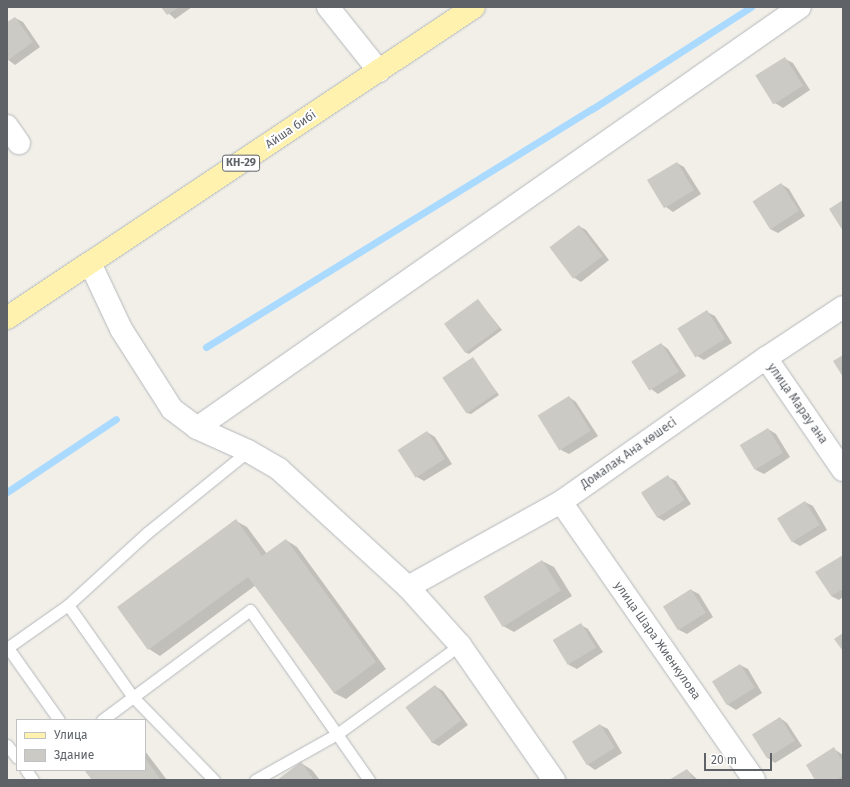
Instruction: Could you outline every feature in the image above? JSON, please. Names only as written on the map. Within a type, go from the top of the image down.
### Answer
[{"type":"main road","name":"Айша бибі","points":[[7,318],[474,7]]},
{"type":"street","points":[[328,7],[379,71]]},
{"type":"street","points":[[197,428],[800,7]]},
{"type":"street","points":[[90,263],[121,329],[172,409],[197,428],[248,451],[279,469],[408,587],[460,645],[554,780]]},
{"type":"street","name":"Домалақ Ана көшесі","points":[[408,587],[561,502],[766,358],[843,307]]},
{"type":"street","name":"улица Марау ана","points":[[766,358],[843,470]]},
{"type":"street","name":"улица Шара Жиенкулова","points":[[561,502],[754,780]]},
{"type":"lane","points":[[58,719],[8,648],[68,605],[148,532],[248,451]]},
{"type":"lane","points":[[68,605],[133,697],[214,780]]},
{"type":"lane","points":[[103,719],[250,610],[369,780]]},
{"type":"lane","points":[[256,780],[337,734],[460,645]]},
{"type":"lane","points":[[7,745],[16,757]]},
{"type":"building","points":[[161,7],[179,7],[167,15]]},
{"type":"building","points":[[15,17],[33,42],[7,61],[7,22]]},
{"type":"building","points":[[785,57],[803,86],[773,104],[755,76]]},
{"type":"building","points":[[677,162],[694,190],[664,208],[647,180]]},
{"type":"building","points":[[781,183],[799,211],[770,229],[752,202]]},
{"type":"building","points":[[843,200],[843,231],[829,209]]},
{"type":"building","points":[[579,225],[602,256],[573,278],[549,247]]},
{"type":"building","points":[[478,299],[499,328],[465,353],[444,324]]},
{"type":"building","points":[[707,310],[725,339],[695,357],[677,329]]},
{"type":"building","points":[[661,343],[679,372],[649,390],[631,362]]},
{"type":"building","points":[[843,355],[843,377],[833,361]]},
{"type":"building","points":[[473,357],[497,393],[466,413],[442,378]]},
{"type":"building","points":[[569,396],[591,431],[559,450],[538,416]]},
{"type":"building","points":[[768,428],[783,453],[755,470],[740,445]]},
{"type":"building","points":[[427,431],[445,459],[416,478],[398,450]]},
{"type":"building","points":[[668,475],[684,500],[658,518],[641,492]]},
{"type":"building","points":[[805,501],[820,525],[792,542],[777,518]]},
{"type":"building","points":[[236,519],[262,556],[286,539],[376,662],[334,693],[248,577],[148,650],[117,607]]},
{"type":"building","points":[[843,555],[843,589],[831,596],[815,572]]},
{"type":"building","points":[[542,560],[561,591],[503,627],[483,597]]},
{"type":"building","points":[[691,589],[706,613],[678,630],[663,606]]},
{"type":"building","points":[[581,623],[596,648],[568,665],[553,640]]},
{"type":"building","points":[[843,633],[843,651],[834,639]]},
{"type":"building","points":[[740,664],[755,688],[727,705],[712,681]]},
{"type":"building","points":[[435,685],[461,720],[432,742],[405,707]]},
{"type":"building","points":[[780,717],[795,741],[767,758],[752,734]]},
{"type":"building","points":[[600,724],[615,748],[587,765],[572,741]]},
{"type":"building","points":[[834,747],[843,762],[843,776],[836,780],[815,780],[806,765]]},
{"type":"building","points":[[146,759],[161,780],[92,780],[85,771],[146,771]]},
{"type":"building","points":[[301,762],[314,780],[277,780]]},
{"type":"building","points":[[687,769],[694,780],[669,780]]},
{"type":"waterway","points":[[206,347],[592,109],[751,7]]},
{"type":"waterway","points":[[7,492],[116,419]]}]
